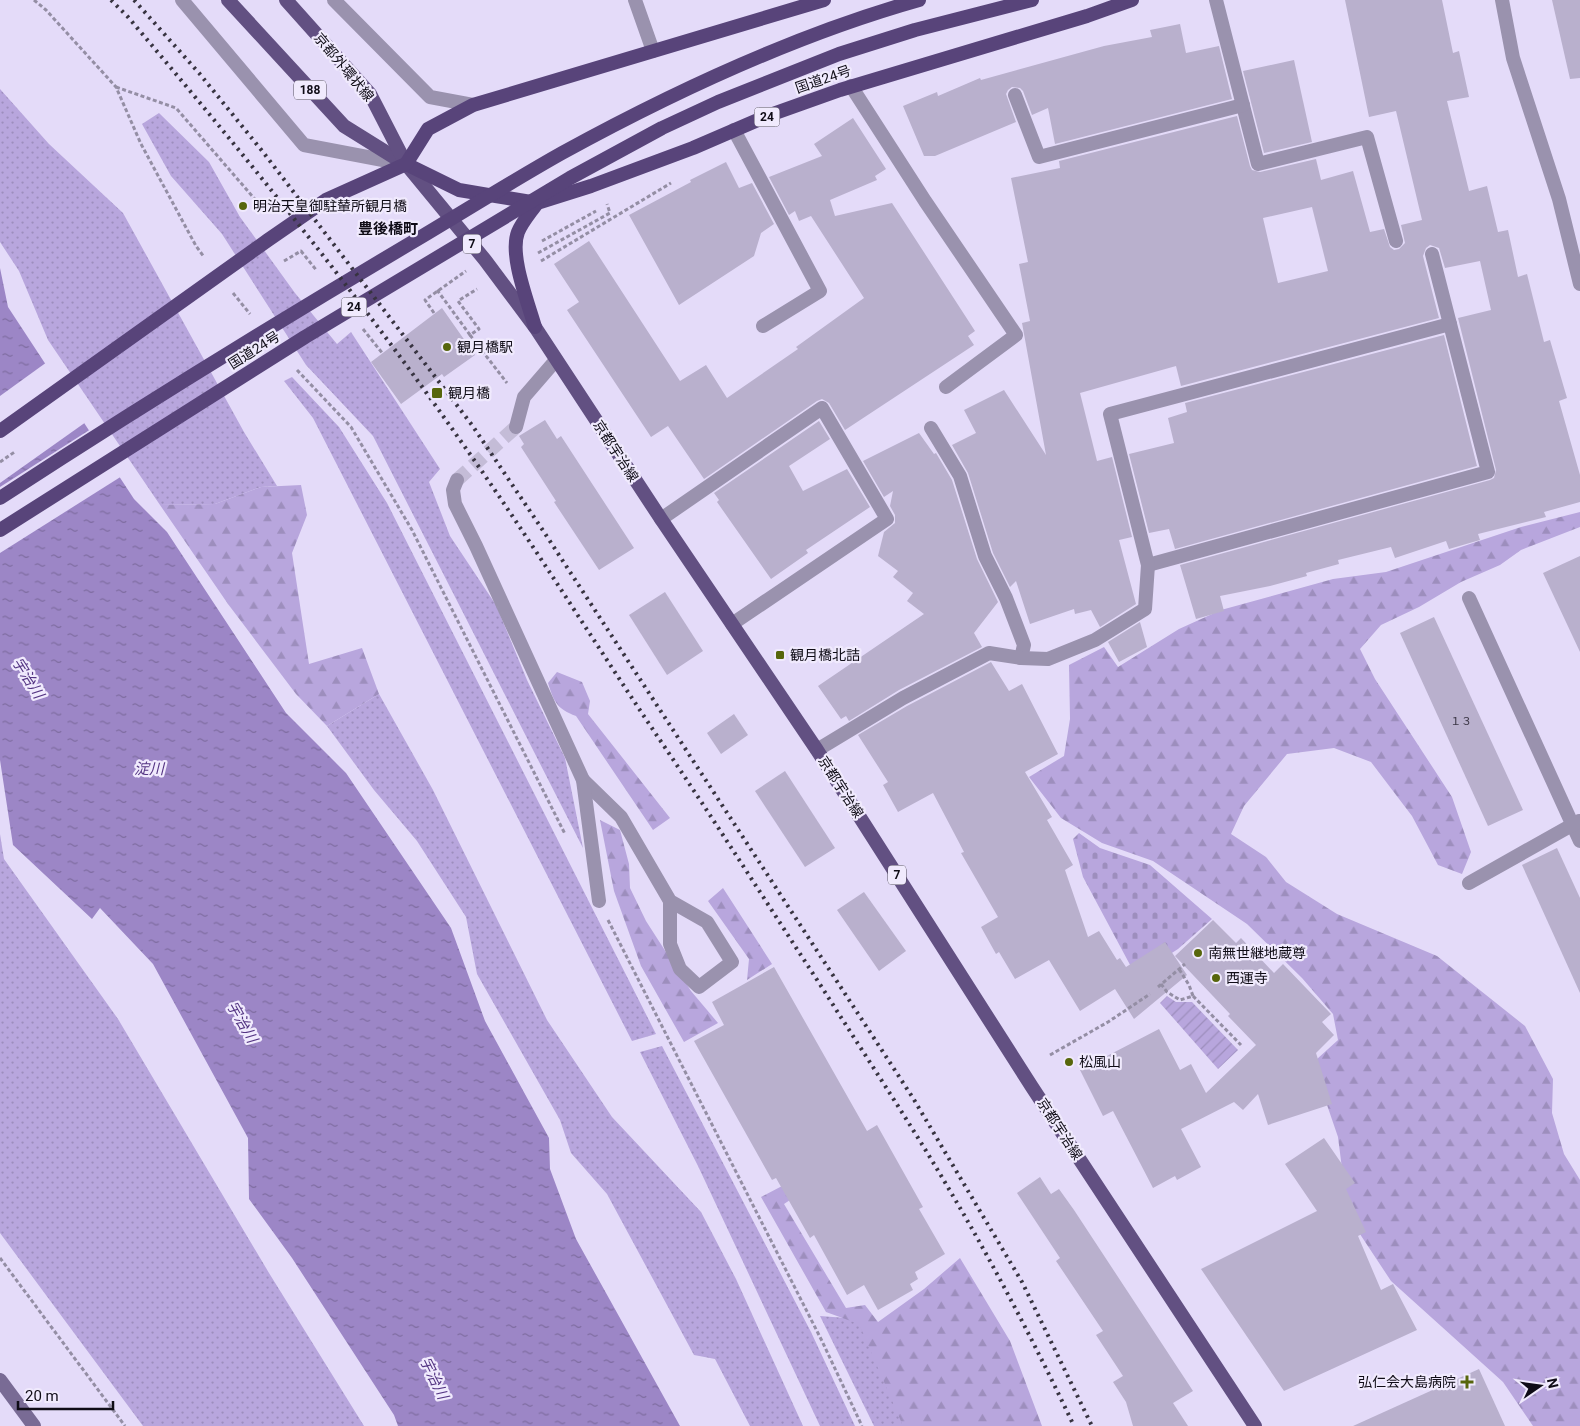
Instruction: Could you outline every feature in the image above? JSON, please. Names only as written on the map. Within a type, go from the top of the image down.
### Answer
[{"type":"highway","points":[[0,431],[326,200],[406,164],[428,129],[473,105],[824,0]]},
{"type":"highway","name":"国道24号","points":[[0,498],[108,428],[385,258],[570,149],[710,78],[841,25],[920,0]]},
{"type":"highway","name":"国道24号","points":[[0,530],[304,337],[561,183],[654,133],[718,102],[839,54],[915,30],[1032,0]]},
{"type":"highway","name":"国道24号","points":[[406,164],[459,190],[537,203],[693,148],[734,130],[851,86],[1087,16],[1132,0]]},
{"type":"highway","points":[[535,327],[516,261],[514,247],[518,231],[537,203]]},
{"type":"main road","name":"188","points":[[228,0],[344,126],[406,164]]},
{"type":"main road","name":"京都外環状線","points":[[286,0],[370,94],[406,164]]},
{"type":"main road","name":"京都宇治線","points":[[406,164],[485,260],[535,327],[817,750],[1032,1087],[1255,1426]]},
{"type":"main road","points":[[0,1380],[34,1426]]},
{"type":"street","points":[[182,0],[304,145],[406,164]]},
{"type":"street","points":[[334,0],[430,98],[473,105]]},
{"type":"street","points":[[635,0],[653,51]]},
{"type":"street","points":[[1216,0],[1258,164],[1367,137],[1396,241]]},
{"type":"street","points":[[1502,0],[1514,58],[1559,200],[1580,284]]},
{"type":"street","points":[[851,86],[925,201],[1016,335],[946,386]]},
{"type":"street","points":[[1015,95],[1039,157],[1243,105]]},
{"type":"street","points":[[734,130],[820,290],[763,326]]},
{"type":"street","points":[[1148,565],[1488,472],[1432,254]]},
{"type":"street","points":[[817,750],[903,698],[989,653],[1021,658],[1048,659],[1095,640],[1145,609],[1148,565],[1110,414],[1450,324]]},
{"type":"street","points":[[516,427],[524,397],[556,360]]},
{"type":"street","points":[[662,519],[822,408],[887,519],[732,624]]},
{"type":"street","points":[[931,428],[960,476],[985,556],[1006,598],[1024,645],[1021,658]]},
{"type":"street","points":[[456,480],[453,490],[455,504],[583,780],[599,902]]},
{"type":"street","points":[[1469,598],[1576,823],[1580,841]]},
{"type":"street","points":[[583,780],[621,817],[670,901],[707,922],[732,962],[699,987],[680,969],[670,944],[670,901]]},
{"type":"street","points":[[1469,882],[1576,823]]},
{"type":"path","points":[[34,0],[46,10],[116,87],[141,144],[196,246],[208,261]]},
{"type":"path","points":[[116,87],[176,108],[267,213]]},
{"type":"path","points":[[541,261],[673,182]]},
{"type":"path","points":[[542,241],[615,201]]},
{"type":"path","points":[[530,257],[555,245],[610,213],[607,204]]},
{"type":"path","points":[[284,260],[301,251]]},
{"type":"path","points":[[470,336],[478,329],[458,301],[481,286]]},
{"type":"path","points":[[231,290],[255,320]]},
{"type":"path","points":[[434,313],[424,300],[438,290],[470,336],[511,388]]},
{"type":"path","points":[[290,364],[351,427],[408,522],[568,840]]},
{"type":"path","points":[[599,902],[822,1341],[862,1426]]},
{"type":"path","points":[[1158,987],[1184,964]]},
{"type":"path","points":[[1179,969],[1189,985],[1193,996],[1241,1045]]},
{"type":"path","points":[[1161,984],[1168,992],[1180,1000],[1193,996]]},
{"type":"path","points":[[1050,1055],[1108,1022],[1150,994]]},
{"type":"path","points":[[0,1258],[125,1426]]},
{"type":"green space","points":[[0,89],[49,144],[123,213],[244,432],[277,486],[261,487],[215,504],[160,505],[48,340],[19,271],[0,242]]},
{"type":"green space","points":[[159,113],[209,162],[240,217],[295,293],[337,344],[351,332],[440,469],[429,482],[450,536],[496,605],[527,680],[565,758],[583,848],[373,436],[306,365],[222,234],[171,176],[142,124]]},
{"type":"green space","points":[[292,377],[339,427],[387,503],[656,1034],[632,1041],[313,418],[284,381]]},
{"type":"green space","points":[[301,485],[307,515],[292,553],[309,664],[362,648],[379,694],[327,726],[296,694],[228,604],[160,505],[215,504],[261,487]]},
{"type":"green space","points":[[1580,512],[1580,527],[1521,550],[1500,565],[1461,582],[1419,607],[1381,625],[1360,649],[1375,679],[1452,797],[1471,852],[1462,874],[1438,865],[1412,816],[1371,762],[1334,748],[1287,754],[1244,806],[1231,834],[1266,857],[1286,882],[1337,914],[1437,956],[1525,1026],[1553,1079],[1552,1113],[1564,1154],[1580,1180],[1580,1426],[1533,1426],[1503,1382],[1391,1281],[1348,1216],[1338,1137],[1326,1102],[1306,1069],[1338,1040],[1333,1014],[1302,978],[1247,924],[1153,861],[1102,843],[1061,818],[1029,777],[1064,756],[1070,719],[1069,665],[1104,647],[1118,667],[1179,629],[1221,610],[1333,579],[1386,572],[1521,527]]},
{"type":"green space","points":[[557,672],[582,682],[590,701],[588,714],[670,818],[653,830],[576,716],[564,711],[554,700],[548,683]]},
{"type":"green space","points":[[379,694],[433,790],[547,1020],[612,1117],[701,1212],[736,1279],[803,1426],[750,1426],[715,1359],[694,1355],[607,1194],[571,1153],[560,1120],[477,974],[466,917],[417,841],[374,790],[327,726]]},
{"type":"green space","points":[[600,820],[620,830],[629,864],[630,888],[646,921],[691,991],[718,1023],[684,1042],[641,966],[614,891]]},
{"type":"green space","points":[[1079,833],[1100,848],[1150,865],[1212,919],[1178,949],[1136,976],[1083,877],[1073,839]]},
{"type":"green space","points":[[0,834],[4,859],[118,1019],[269,1273],[364,1426],[143,1426],[0,1233]]},
{"type":"green space","points":[[723,888],[772,964],[747,980],[749,959],[708,901]]},
{"type":"green space","points":[[1167,996],[1176,1002],[1192,1002],[1238,1050],[1218,1069],[1160,1003]]},
{"type":"green space","points":[[662,1046],[811,1332],[855,1426],[820,1426],[698,1166],[640,1052]]},
{"type":"green space","points":[[805,1174],[814,1184],[784,1204],[846,1308],[865,1305],[878,1322],[924,1289],[960,1258],[1010,1341],[1042,1426],[903,1426],[859,1324],[826,1312],[761,1197]]},
{"type":"green space","points":[[820,1316],[859,1319],[909,1426],[874,1426]]},
{"type":"water","name":"淀川","points":[[0,268],[8,307],[134,499],[167,532],[286,713],[346,773],[451,928],[485,1021],[549,1138],[550,1169],[576,1239],[680,1426],[398,1426],[394,1415],[292,1258],[249,1199],[248,1138],[153,964],[100,908],[92,919],[13,845],[0,760]]},
{"type":"pier","points":[[47,362],[86,422],[0,483],[0,396]]},
{"type":"pier","points":[[91,429],[122,476],[0,553],[0,487]]},
{"type":"building","points":[[1345,0],[1442,0],[1453,53],[1459,51],[1469,97],[1447,101],[1469,191],[1487,186],[1498,232],[1508,230],[1518,277],[1527,274],[1544,342],[1550,340],[1567,398],[1559,401],[1580,475],[1580,502],[1544,512],[1546,517],[1478,534],[1480,540],[1449,549],[1446,541],[1395,558],[1391,547],[1338,560],[1339,564],[1306,573],[1307,576],[1220,596],[1224,611],[1196,619],[1180,565],[1494,478],[1496,470],[1458,318],[1491,310],[1480,261],[1445,268],[1439,248],[1430,245],[1426,248],[1423,256],[1439,318],[1181,386],[1176,366],[1080,393],[1097,461],[1112,457],[1132,537],[1119,540],[1136,604],[1100,627],[1091,610],[1075,614],[1074,609],[1030,624],[1016,581],[1010,587],[993,553],[968,473],[952,445],[976,433],[964,410],[1004,390],[1046,455],[1022,323],[1030,321],[1019,264],[1028,262],[1011,178],[1060,168],[1059,161],[1237,116],[1252,170],[1260,172],[1316,159],[1321,180],[1353,171],[1370,232],[1384,229],[1390,247],[1394,250],[1399,249],[1405,243],[1401,225],[1422,220],[1396,111],[1369,117]],"holes":[[[1312,207],[1328,271],[1278,283],[1263,218]]]},
{"type":"building","points":[[1552,0],[1580,0],[1580,78],[1570,79]]},
{"type":"building","points":[[1180,24],[1186,53],[1219,46],[1232,99],[1055,144],[1048,108],[1032,115],[1023,91],[1020,88],[1012,87],[1006,94],[1016,122],[935,156],[924,156],[903,106],[937,92],[938,96],[980,78],[981,80],[1104,46],[1152,37],[1150,30]]},
{"type":"building","points":[[1294,60],[1312,142],[1264,153],[1243,71]]},
{"type":"building","points":[[853,118],[886,169],[875,176],[877,180],[830,200],[835,216],[892,203],[975,331],[968,336],[974,345],[845,430],[829,403],[822,399],[817,401],[704,479],[668,426],[651,437],[567,310],[579,302],[554,264],[589,241],[680,381],[706,365],[727,398],[798,349],[796,347],[864,298],[811,216],[799,221],[795,211],[789,215],[769,177],[822,156],[814,144]]},
{"type":"building","points":[[726,162],[739,188],[752,183],[774,224],[761,233],[754,256],[679,305],[629,215]]},
{"type":"building","points":[[442,308],[475,355],[444,377],[442,374],[401,404],[371,362]]},
{"type":"building","points":[[1444,335],[1477,466],[1175,549],[1169,529],[1149,533],[1129,454],[1174,443],[1168,418],[1187,412],[1185,403]]},
{"type":"building","points":[[545,420],[557,439],[561,436],[634,548],[599,570],[554,502],[556,501],[521,447],[524,444],[519,436]]},
{"type":"building","points":[[819,421],[830,439],[789,466],[803,491],[847,469],[870,507],[806,550],[808,553],[771,579],[717,502],[719,500],[714,493]]},
{"type":"building","points":[[919,433],[934,454],[936,453],[952,480],[977,559],[998,602],[974,633],[982,647],[899,690],[849,721],[846,716],[841,719],[818,686],[924,614],[907,601],[913,593],[893,577],[898,571],[878,556],[884,532],[895,523],[895,515],[890,506],[893,491],[884,497],[863,461]]},
{"type":"building","points":[[1580,556],[1580,652],[1543,573]]},
{"type":"building","points":[[665,592],[703,651],[667,675],[629,615]]},
{"type":"building","points":[[1434,617],[1523,810],[1488,826],[1400,633]]},
{"type":"building","points":[[1140,622],[1147,647],[1119,662],[1108,642]]},
{"type":"building","points":[[991,662],[1009,691],[1022,684],[1058,754],[1025,772],[1052,817],[1047,820],[1073,865],[1065,870],[1088,937],[1099,931],[1117,960],[1120,958],[1126,967],[1165,942],[1187,975],[1134,1019],[1115,989],[1080,1011],[1049,960],[1015,979],[999,952],[996,954],[981,927],[998,917],[961,853],[964,852],[933,793],[898,812],[883,785],[888,782],[858,735],[907,706]]},
{"type":"building","points":[[734,714],[748,735],[721,754],[707,733]]},
{"type":"building","points":[[785,771],[835,848],[805,867],[755,791]]},
{"type":"building","points":[[1557,848],[1580,898],[1580,993],[1522,865]]},
{"type":"building","points":[[864,892],[906,951],[879,971],[837,910]]},
{"type":"building","points":[[1213,920],[1236,943],[1241,938],[1274,973],[1283,964],[1331,1014],[1322,1022],[1334,1035],[1316,1053],[1332,1104],[1268,1125],[1258,1094],[1243,1110],[1234,1102],[1181,1129],[1201,1167],[1177,1180],[1175,1176],[1153,1188],[1113,1111],[1103,1116],[1080,1070],[1159,1029],[1180,1070],[1191,1064],[1206,1093],[1256,1045],[1228,1016],[1230,1014],[1175,956]]},
{"type":"building","points":[[774,967],[867,1131],[877,1125],[923,1207],[919,1209],[945,1254],[915,1272],[918,1279],[910,1284],[913,1290],[878,1310],[864,1285],[847,1295],[814,1235],[810,1238],[776,1178],[772,1180],[694,1041],[724,1025],[712,1002]]},
{"type":"building","points":[[1324,1138],[1355,1183],[1346,1189],[1366,1232],[1358,1236],[1381,1290],[1393,1284],[1417,1330],[1284,1391],[1201,1269],[1317,1211],[1285,1164]]},
{"type":"building","points":[[1040,1177],[1051,1194],[1059,1189],[1193,1391],[1173,1403],[1188,1426],[1133,1426],[1126,1402],[1113,1382],[1123,1376],[1096,1335],[1103,1331],[1056,1261],[1060,1258],[1017,1193]]},
{"type":"building","points":[[1479,1369],[1505,1426],[1353,1426]]},
{"type":"tunnel","points":[[457,480],[516,427]]},
{"type":"railway","points":[[111,0],[128,17],[299,225],[421,385],[512,516],[724,837],[916,1135],[997,1274],[1074,1426]]},
{"type":"railway","points":[[134,0],[199,73],[263,152],[472,425],[544,532],[913,1098],[1022,1282],[1092,1426]]},
{"type":"place","name":"明治天皇御駐輦所観月橋","points":[[243,206]]},
{"type":"place","name":"観月橋駅","points":[[447,347]]},
{"type":"place","name":"観月橋","points":[[437,393]]},
{"type":"place","name":"観月橋北詰","points":[[780,655]]},
{"type":"place","name":"南無世継地蔵尊","points":[[1198,953]]},
{"type":"place","name":"西運寺","points":[[1216,978]]},
{"type":"place","name":"松風山","points":[[1069,1062]]},
{"type":"place","name":"弘仁会大島病院","points":[[1467,1382]]},
{"type":"district","name":"豊後橋町","points":[[388,229]]},
{"type":"water label","name":"宇治川","points":[[28,678]]},
{"type":"water label","name":"宇治川","points":[[242,1022]]},
{"type":"water label","name":"宇治川","points":[[434,1378]]}]
